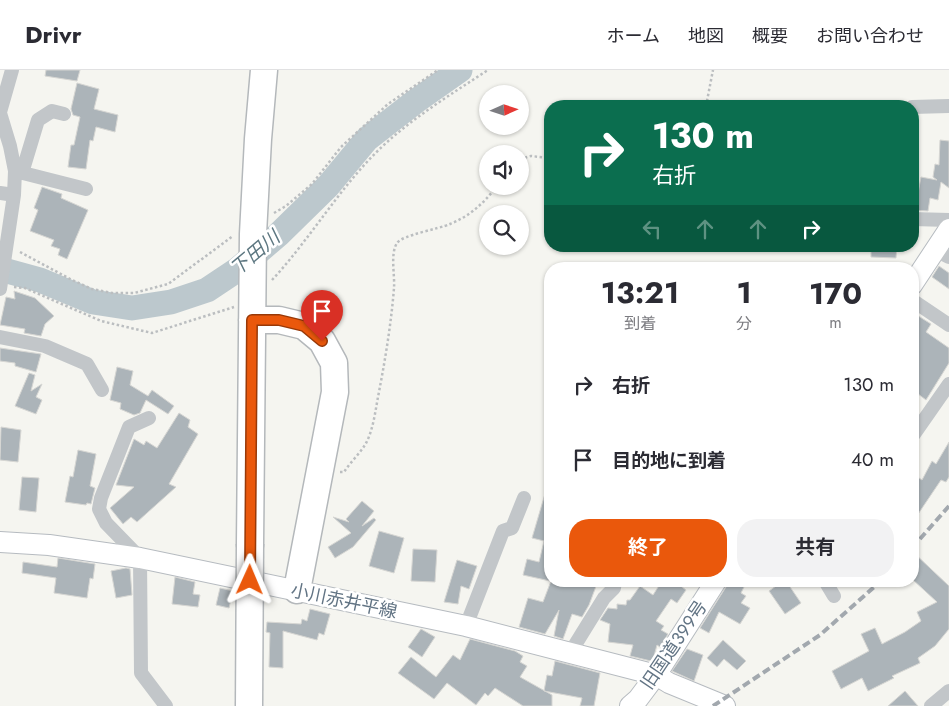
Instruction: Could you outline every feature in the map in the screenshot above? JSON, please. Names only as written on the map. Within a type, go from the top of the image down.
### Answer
[{"type":"highway","points":[[249,706],[253,230],[264,70]]},
{"type":"highway","points":[[252,300],[279,320],[304,326],[322,341],[334,364],[335,392],[297,590]]},
{"type":"main road","points":[[919,278],[942,254],[949,229]]},
{"type":"main road","name":"小川赤井平線","points":[[0,542],[49,546],[140,558],[466,626],[656,675],[669,683],[725,706]]},
{"type":"main road","name":"旧国道399号","points":[[630,706],[638,699],[656,675],[712,587]]},
{"type":"street","points":[[12,70],[0,113],[19,172]]},
{"type":"street","points":[[919,107],[949,106]]},
{"type":"street","points":[[0,287],[6,250],[7,194],[19,172],[38,120],[52,111],[64,114]]},
{"type":"street","points":[[19,172],[86,189]]},
{"type":"street","points":[[919,219],[949,220]]},
{"type":"street","points":[[919,305],[949,325]]},
{"type":"street","points":[[0,337],[45,346],[87,364],[102,390]]},
{"type":"street","points":[[919,423],[949,384]]},
{"type":"street","points":[[148,418],[129,427],[101,498],[100,509],[106,522],[140,558],[141,673],[166,706]]},
{"type":"street","points":[[466,626],[503,531],[512,528],[524,498]]},
{"type":"street","points":[[570,652],[604,598],[614,587]]},
{"type":"street","points":[[829,587],[834,596]]},
{"type":"street","points":[[931,706],[949,691]]},
{"type":"path","points":[[6,250],[20,252],[92,289],[112,293],[134,293],[168,284],[234,236],[253,230],[286,206],[312,184],[341,147],[388,104],[438,70]]},
{"type":"path","points":[[0,287],[25,288],[101,321],[152,333],[252,300],[287,264],[358,174],[385,144],[422,114],[488,70]]},
{"type":"path","points":[[707,100],[712,70]]},
{"type":"path","points":[[529,157],[544,157]]},
{"type":"path","points":[[319,475],[344,472],[365,444],[370,434],[387,348],[394,285],[394,252],[396,244],[407,236],[452,224],[478,208],[489,195]]},
{"type":"building","points":[[46,70],[80,70],[77,81],[45,76]]},
{"type":"building","points":[[77,83],[99,89],[94,109],[118,115],[115,132],[96,127],[93,141],[90,140],[86,169],[68,167],[71,145],[74,145],[80,117],[73,115],[71,109]]},
{"type":"building","points":[[940,140],[949,141],[949,188],[941,182],[938,200],[930,198],[928,211],[919,210],[921,177],[937,180],[933,177],[935,164],[939,165]]},
{"type":"building","points":[[42,187],[62,194],[61,198],[88,210],[67,259],[58,255],[60,249],[51,246],[54,240],[30,231],[38,210],[34,208]]},
{"type":"building","points":[[871,252],[896,252],[896,258],[871,257]]},
{"type":"building","points":[[939,266],[949,273],[949,289],[932,277]]},
{"type":"building","points":[[14,291],[35,298],[54,316],[45,324],[41,336],[24,333],[25,329],[0,325],[6,297],[15,299]]},
{"type":"building","points":[[919,316],[931,324],[926,332],[949,348],[949,363],[926,400],[919,395]]},
{"type":"building","points":[[0,348],[41,354],[36,372],[15,366],[15,363],[0,361]]},
{"type":"building","points":[[117,367],[133,371],[130,385],[148,396],[152,390],[174,406],[168,414],[146,400],[140,413],[134,415],[120,409],[121,403],[110,400]]},
{"type":"building","points":[[29,373],[35,375],[31,391],[42,384],[36,397],[42,400],[36,414],[15,406]]},
{"type":"building","points":[[179,413],[190,420],[188,427],[198,434],[169,484],[176,487],[137,522],[131,517],[123,524],[110,508],[134,487],[116,485],[134,439],[144,445],[146,441],[157,448]]},
{"type":"building","points":[[1,427],[21,430],[18,462],[0,460]]},
{"type":"building","points":[[949,442],[949,477],[946,482],[941,480],[919,513],[919,478],[922,480],[932,461],[936,464]]},
{"type":"building","points":[[78,450],[96,454],[90,486],[95,488],[91,504],[87,503],[86,505],[65,502],[70,476],[73,477]]},
{"type":"building","points":[[22,477],[39,478],[36,512],[19,510]]},
{"type":"building","points":[[544,497],[544,541],[532,538]]},
{"type":"building","points":[[362,501],[374,511],[362,526],[374,518],[376,520],[353,547],[335,558],[328,547],[351,533],[333,517],[349,522],[346,519]]},
{"type":"building","points":[[379,531],[404,538],[394,573],[369,566]]},
{"type":"building","points":[[544,541],[544,580],[523,575],[527,559],[539,562]]},
{"type":"building","points":[[413,549],[437,550],[435,582],[411,581]]},
{"type":"building","points":[[58,558],[95,564],[93,579],[90,578],[87,598],[54,593],[56,578],[22,573],[23,562],[57,567]]},
{"type":"building","points":[[919,558],[949,586],[949,629],[935,646],[918,658],[920,663],[892,676],[894,678],[868,691],[862,678],[841,689],[832,671],[869,651],[861,634],[875,628],[882,644],[921,621],[917,612],[937,602],[919,585]]},
{"type":"building","points":[[457,560],[477,566],[469,589],[461,586],[458,604],[444,602]]},
{"type":"building","points":[[130,569],[132,595],[116,598],[111,571]]},
{"type":"building","points":[[175,577],[195,582],[193,594],[200,595],[198,607],[172,604]]},
{"type":"building","points":[[549,587],[596,587],[582,617],[572,614],[563,639],[554,636],[559,610],[545,634],[519,627],[528,598],[543,602]]},
{"type":"building","points":[[639,587],[653,595],[658,587],[682,587],[686,590],[677,603],[671,599],[656,621],[664,626],[661,630],[668,634],[660,647],[657,645],[651,661],[630,656],[633,645],[608,642],[610,624],[600,620],[608,608],[617,609],[617,604],[626,605],[627,600],[630,600]]},
{"type":"building","points":[[726,587],[744,587],[741,593],[746,596],[741,603],[750,608],[740,624],[719,612],[709,633],[700,628]]},
{"type":"building","points":[[775,587],[790,587],[801,603],[785,614],[769,591]]},
{"type":"building","points":[[220,588],[233,591],[229,608],[216,605]]},
{"type":"building","points":[[310,609],[330,614],[324,635],[319,633],[317,640],[283,631],[283,668],[269,667],[270,633],[266,632],[267,622],[301,624],[302,619],[307,621]]},
{"type":"building","points":[[421,629],[435,637],[422,657],[408,647]]},
{"type":"building","points":[[470,639],[515,651],[523,656],[520,662],[527,666],[520,677],[552,695],[552,706],[523,706],[495,688],[488,696],[485,693],[476,705],[447,683],[434,699],[398,673],[411,657],[436,677],[453,655],[460,660]]},
{"type":"building","points":[[723,640],[746,661],[737,670],[724,659],[717,667],[707,658]]},
{"type":"building","points":[[687,649],[703,655],[694,681],[672,671]]},
{"type":"building","points":[[555,661],[600,673],[594,706],[580,706],[582,698],[544,691],[547,675],[552,676]]},
{"type":"building","points":[[905,691],[918,706],[888,706]]},
{"type":"waterway","name":"下田川","points":[[0,269],[40,280],[93,302],[132,308],[171,302],[207,290],[237,270],[278,235],[328,186],[367,139],[460,70]]},
{"type":"railway","points":[[919,540],[949,506]]},
{"type":"railway","points":[[713,706],[820,635],[874,587]]},
{"type":"route","points":[[250,580],[252,320],[279,320],[304,326],[322,341]]}]
